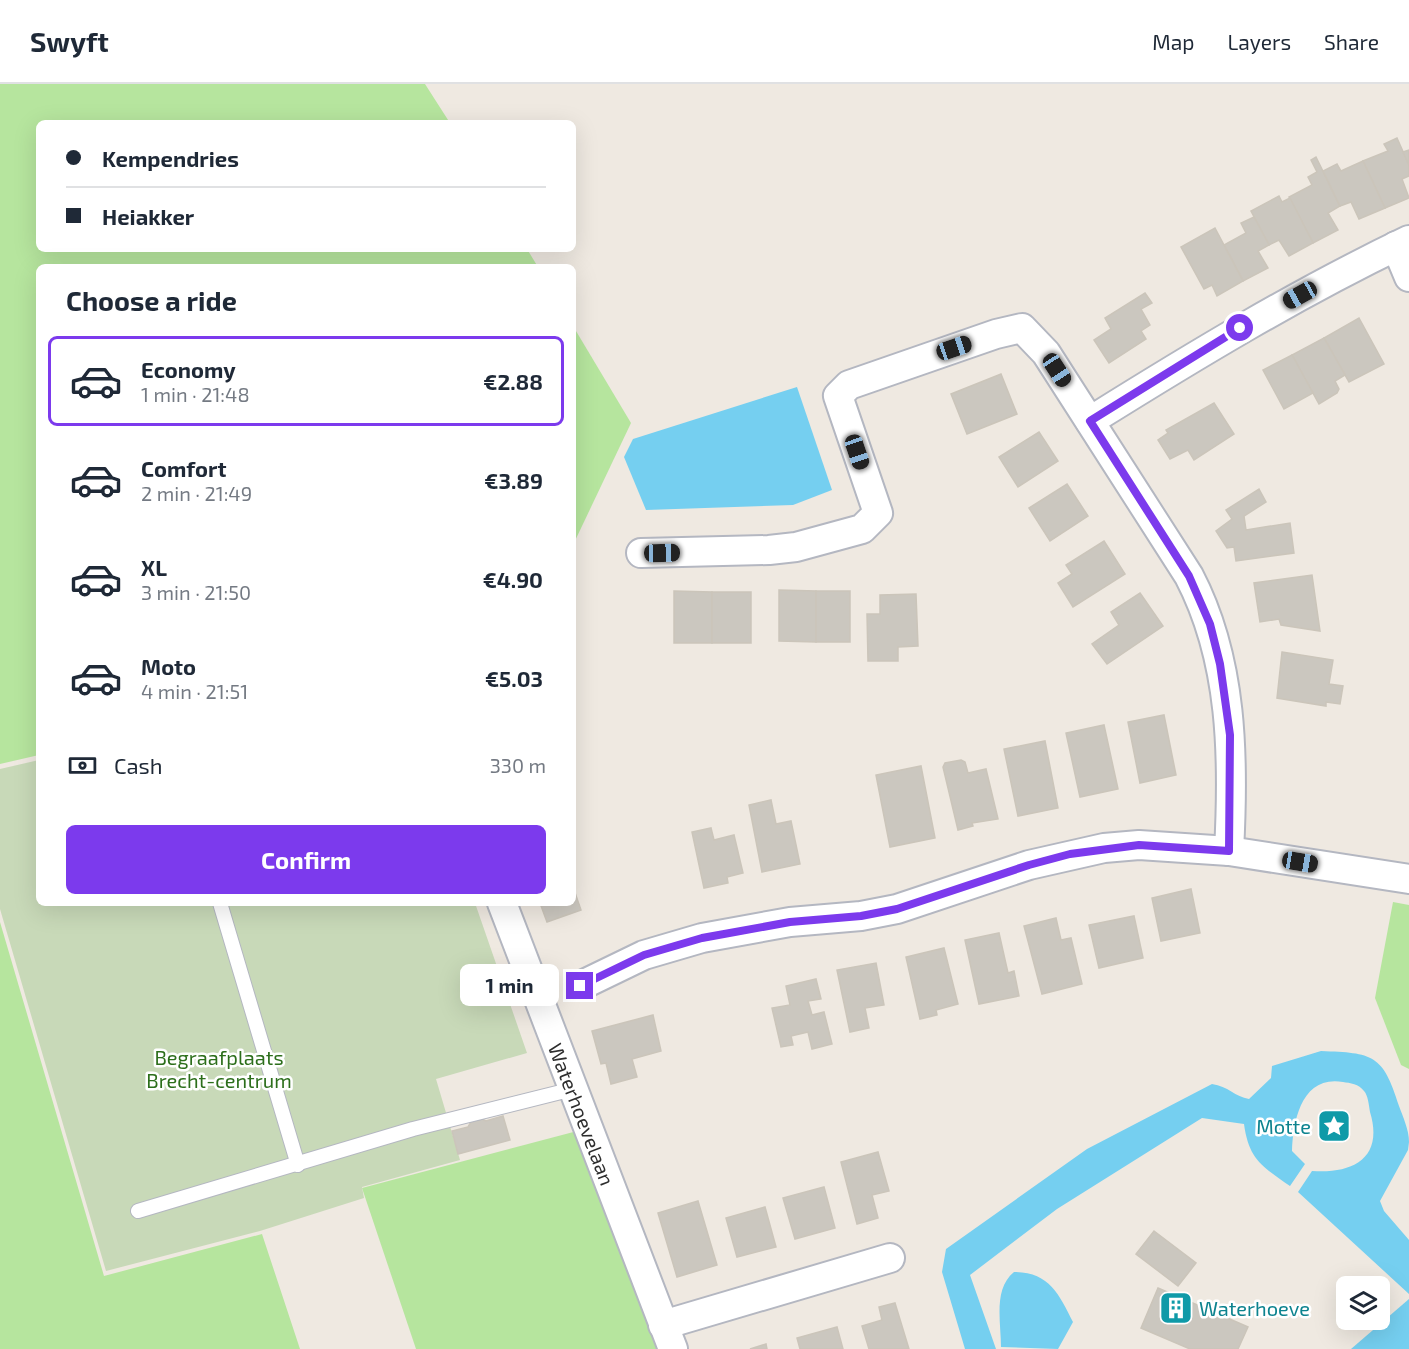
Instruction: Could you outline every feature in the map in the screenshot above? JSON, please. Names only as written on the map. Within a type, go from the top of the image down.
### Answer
[{"type":"street","points":[[1090,421],[1220,339],[1360,262],[1402,243],[1409,277]]},
{"type":"street","points":[[641,553],[769,550],[796,547],[862,529],[878,513],[838,396],[849,385],[996,334],[1022,328],[1046,353],[1189,576],[1210,624],[1220,664],[1230,735],[1229,851]]},
{"type":"street","points":[[580,986],[644,955],[702,938],[780,924],[861,916],[897,909],[1029,865],[1070,854],[1139,845],[1229,851],[1409,879]]},
{"type":"street","name":"Waterhoevelaan","points":[[503,906],[668,1337],[890,1258]]},
{"type":"lane","points":[[221,906],[297,1165]]},
{"type":"lane","points":[[138,1211],[413,1129],[573,1089]]},
{"type":"green space","points":[[0,84],[425,84],[448,120],[36,120],[36,252],[529,252],[536,264],[36,264],[36,756],[0,764]]},
{"type":"green space","points":[[576,331],[631,423],[576,539]]},
{"type":"green space","name":"Begraafplaats Brecht-centrum","points":[[36,761],[36,906],[476,906],[527,1053],[436,1079],[460,1160],[362,1187],[364,1198],[260,1231],[106,1271],[0,909],[0,769]]},
{"type":"green space","points":[[1393,902],[1409,905],[1409,1069],[1401,1065],[1375,998]]},
{"type":"green space","points":[[0,922],[104,1276],[262,1234],[300,1349],[0,1349]]},
{"type":"green space","points":[[581,1130],[663,1349],[416,1349],[362,1188]]},
{"type":"water","points":[[797,387],[832,490],[793,505],[646,510],[624,457],[633,439]]},
{"type":"water","points":[[1321,1051],[1353,1053],[1374,1060],[1381,1066],[1393,1089],[1407,1128],[1409,1142],[1408,1150],[1380,1201],[1384,1211],[1409,1240],[1409,1294],[1298,1192],[1312,1171],[1340,1170],[1362,1160],[1369,1152],[1373,1141],[1373,1128],[1365,1093],[1354,1084],[1329,1082],[1318,1085],[1302,1102],[1295,1126],[1292,1151],[1305,1164],[1290,1186],[1258,1161],[1249,1146],[1244,1124],[1202,1118],[1057,1209],[970,1275],[996,1349],[965,1349],[942,1272],[946,1249],[1087,1149],[1212,1084],[1249,1099],[1271,1078],[1272,1066]]},
{"type":"water","points":[[1014,1272],[1026,1273],[1044,1280],[1063,1302],[1073,1322],[1058,1349],[1001,1347],[1001,1297],[1007,1279]]},
{"type":"water","points":[[1409,1299],[1409,1349],[1351,1349],[1373,1330],[1390,1330],[1390,1315]]},
{"type":"building","points":[[1397,138],[1409,165],[1409,176],[1402,179],[1409,198],[1385,208],[1363,161],[1388,151],[1384,144]]},
{"type":"building","points":[[1409,150],[1409,165],[1403,152]]},
{"type":"building","points":[[1316,157],[1340,206],[1328,213],[1338,230],[1313,243],[1289,197],[1312,185],[1308,177],[1317,172],[1311,160]]},
{"type":"building","points":[[1363,161],[1385,208],[1359,219],[1351,202],[1340,206],[1323,171],[1337,164],[1341,171]]},
{"type":"building","points":[[1279,196],[1282,202],[1290,198],[1313,243],[1289,256],[1279,240],[1269,245],[1251,211]]},
{"type":"building","points":[[1254,217],[1269,245],[1258,251],[1268,268],[1243,281],[1224,245],[1246,233],[1241,223]]},
{"type":"building","points":[[1215,228],[1243,281],[1217,296],[1212,285],[1204,289],[1181,247]]},
{"type":"building","points":[[1145,293],[1152,303],[1141,309],[1150,325],[1141,331],[1146,339],[1109,363],[1094,340],[1111,329],[1105,318]]},
{"type":"building","points":[[1359,318],[1384,364],[1349,382],[1324,338]]},
{"type":"building","points":[[1324,338],[1345,375],[1335,381],[1339,389],[1337,393],[1319,404],[1292,355]]},
{"type":"building","points":[[1292,355],[1313,393],[1284,409],[1263,370]]},
{"type":"building","points":[[1001,374],[1017,414],[967,434],[951,394]]},
{"type":"building","points":[[1214,403],[1234,434],[1194,460],[1188,450],[1170,459],[1158,440],[1168,433],[1166,430]]},
{"type":"building","points":[[1039,432],[1058,461],[1018,487],[999,457]]},
{"type":"building","points":[[1067,484],[1088,516],[1050,541],[1029,508]]},
{"type":"building","points":[[1259,489],[1266,502],[1244,516],[1246,530],[1290,523],[1294,553],[1236,561],[1234,547],[1227,548],[1216,531],[1232,519],[1226,510]]},
{"type":"building","points":[[1104,541],[1125,574],[1073,607],[1058,583],[1072,574],[1066,565]]},
{"type":"building","points":[[1312,575],[1320,631],[1281,625],[1279,619],[1260,622],[1254,583]]},
{"type":"building","points":[[779,590],[816,591],[816,642],[779,641]]},
{"type":"building","points":[[674,591],[712,592],[712,643],[674,643]]},
{"type":"building","points":[[816,591],[850,591],[850,642],[816,642]]},
{"type":"building","points":[[712,592],[751,592],[751,643],[712,643]]},
{"type":"building","points":[[1140,593],[1163,626],[1107,664],[1092,644],[1119,625],[1111,612]]},
{"type":"building","points":[[916,594],[918,646],[898,647],[898,661],[868,661],[867,614],[880,614],[880,595]]},
{"type":"building","points":[[1282,652],[1333,660],[1329,684],[1343,686],[1340,704],[1326,702],[1326,706],[1277,698]]},
{"type":"building","points":[[1164,715],[1176,775],[1140,783],[1128,722]]},
{"type":"building","points":[[1104,725],[1118,789],[1080,797],[1066,733]]},
{"type":"building","points":[[1045,741],[1058,808],[1018,816],[1004,749]]},
{"type":"building","points":[[961,760],[965,762],[968,773],[986,769],[998,819],[972,823],[973,826],[958,830],[943,767],[945,763]]},
{"type":"building","points":[[921,766],[935,838],[890,847],[876,775]]},
{"type":"building","points":[[771,800],[776,824],[791,821],[800,864],[762,872],[749,805]]},
{"type":"building","points":[[711,828],[714,840],[734,835],[743,873],[727,877],[728,883],[704,888],[692,832]]},
{"type":"building","points":[[1191,889],[1200,933],[1161,941],[1152,898]]},
{"type":"building","points":[[576,896],[581,910],[547,922],[541,906],[576,906]]},
{"type":"building","points":[[1134,916],[1143,958],[1099,968],[1089,925]]},
{"type":"building","points":[[1056,918],[1061,940],[1071,938],[1082,984],[1042,994],[1024,926]]},
{"type":"building","points":[[999,933],[1008,973],[1014,971],[1019,996],[979,1004],[965,940]]},
{"type":"building","points":[[944,948],[958,1004],[936,1010],[937,1015],[920,1019],[906,957]]},
{"type":"building","points":[[876,963],[884,1005],[865,1008],[869,1028],[850,1032],[837,970]]},
{"type":"building","points":[[816,979],[821,999],[808,1001],[812,1015],[824,1012],[832,1044],[812,1049],[808,1032],[791,1036],[793,1045],[781,1047],[772,1008],[790,1005],[786,986]]},
{"type":"building","points":[[653,1015],[661,1051],[632,1059],[637,1077],[611,1084],[606,1063],[601,1064],[592,1031]]},
{"type":"building","points":[[503,1116],[510,1140],[458,1154],[452,1131],[468,1127],[471,1122]]},
{"type":"building","points":[[878,1152],[889,1191],[872,1195],[878,1218],[857,1224],[841,1162]]},
{"type":"building","points":[[824,1187],[835,1228],[795,1239],[783,1198]]},
{"type":"building","points":[[698,1201],[717,1265],[677,1277],[658,1213]]},
{"type":"building","points":[[765,1207],[776,1247],[737,1257],[726,1218]]},
{"type":"building","points":[[1154,1231],[1196,1263],[1178,1286],[1136,1254]]},
{"type":"building","name":"Waterhoeve","points":[[1158,1288],[1248,1327],[1238,1349],[1190,1349],[1141,1328]]},
{"type":"building","points":[[895,1303],[909,1349],[869,1349],[862,1326],[882,1320],[879,1307]]},
{"type":"building","points":[[837,1327],[843,1349],[800,1349],[797,1338]]},
{"type":"building","points":[[766,1344],[767,1349],[750,1349]]},
{"type":"place","name":"Motte","points":[[1334,1126]]},
{"type":"place","name":"Waterhoeve","points":[[1176,1308]]},
{"type":"route","points":[[580,986],[644,955],[702,938],[749,928],[861,916],[897,909],[1029,865],[1070,854],[1139,845],[1229,851],[1232,778],[1230,735],[1220,664],[1210,624],[1189,576],[1090,421],[1240,328]]}]
